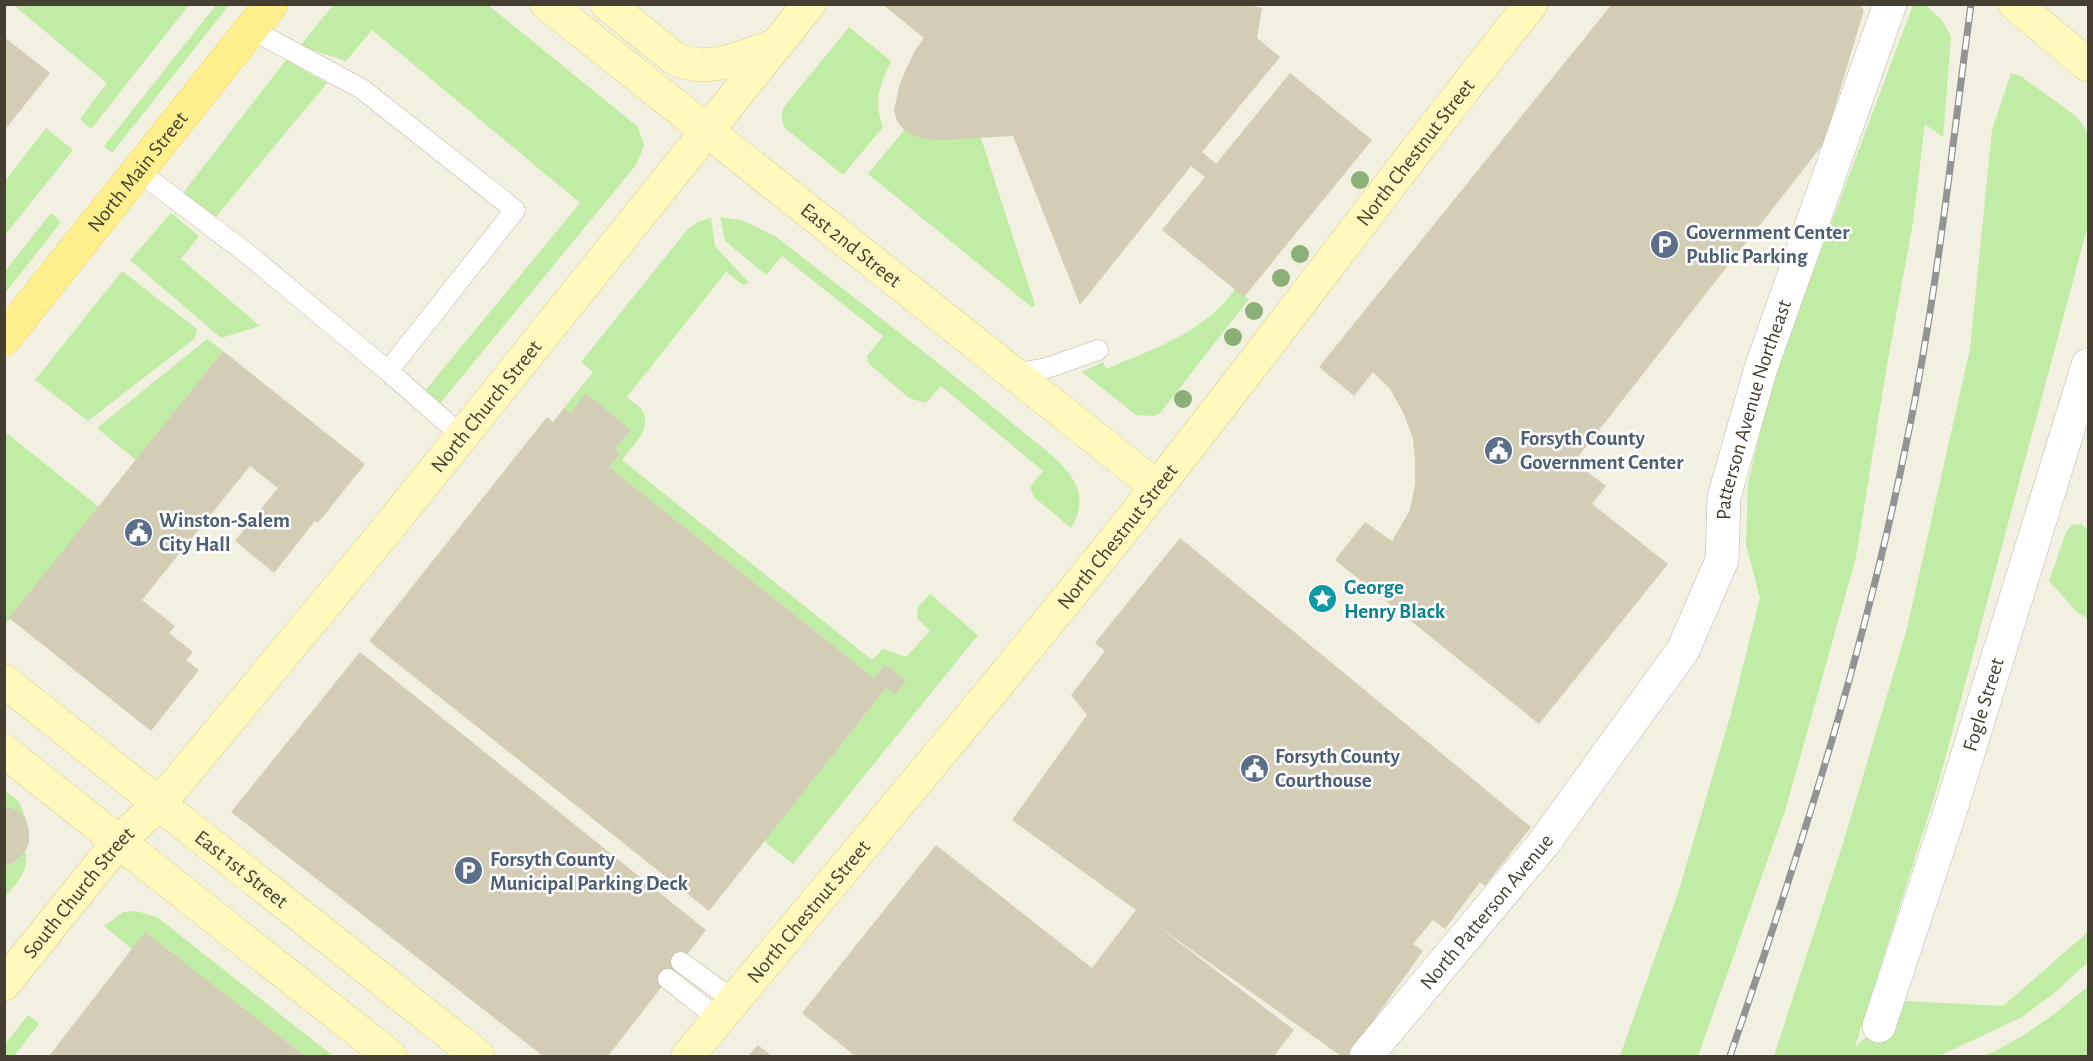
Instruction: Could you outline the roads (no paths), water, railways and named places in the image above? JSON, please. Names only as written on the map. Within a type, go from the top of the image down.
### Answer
[{"type":"main road","name":"North Main Street","points":[[4,339],[261,17]]},
{"type":"street","name":"East 2nd Street","points":[[547,4],[1157,487]]},
{"type":"street","points":[[607,4],[674,58],[685,64],[699,66],[723,63],[776,45]]},
{"type":"street","name":"North Church Street","points":[[159,804],[380,538],[809,4]]},
{"type":"street","name":"North Chestnut Street","points":[[688,1056],[1037,637],[1157,487],[1531,4]]},
{"type":"street","name":"Patterson Avenue Northeast","points":[[1601,762],[1683,650],[1722,560],[1724,497],[1761,368],[1890,4]]},
{"type":"street","points":[[2015,4],[2088,65]]},
{"type":"street","name":"Fogle Street","points":[[1879,1026],[1949,815],[2087,380]]},
{"type":"street","name":"East 1st Street","points":[[4,681],[478,1056]]},
{"type":"street","points":[[4,751],[390,1056]]},
{"type":"street","name":"North Patterson Avenue","points":[[1366,1056],[1543,844],[1601,762]]},
{"type":"street","name":"South Church Street","points":[[4,984],[119,841],[159,804]]},
{"type":"lane","points":[[261,17],[362,89],[515,210],[388,370]]},
{"type":"lane","points":[[138,171],[249,255],[388,370],[462,436]]},
{"type":"lane","points":[[1014,374],[1047,368],[1098,350]]},
{"type":"lane","points":[[681,962],[726,1010]]},
{"type":"lane","points":[[668,979],[726,1010]]},
{"type":"railway","points":[[1730,1056],[1806,826],[1852,671],[1891,514],[1927,328],[1971,4]]},
{"type":"place","name":"Government Center Public Parking","points":[[1665,244]]},
{"type":"place","name":"Forsyth County Government Center","points":[[1499,450]]},
{"type":"place","name":"Winston-Salem City Hall","points":[[138,532]]},
{"type":"place","name":"George Henry Black","points":[[1323,599]]},
{"type":"place","name":"Forsyth County Courthouse","points":[[1254,768]]},
{"type":"place","name":"Forsyth County Municipal Parking Deck","points":[[469,871]]}]
